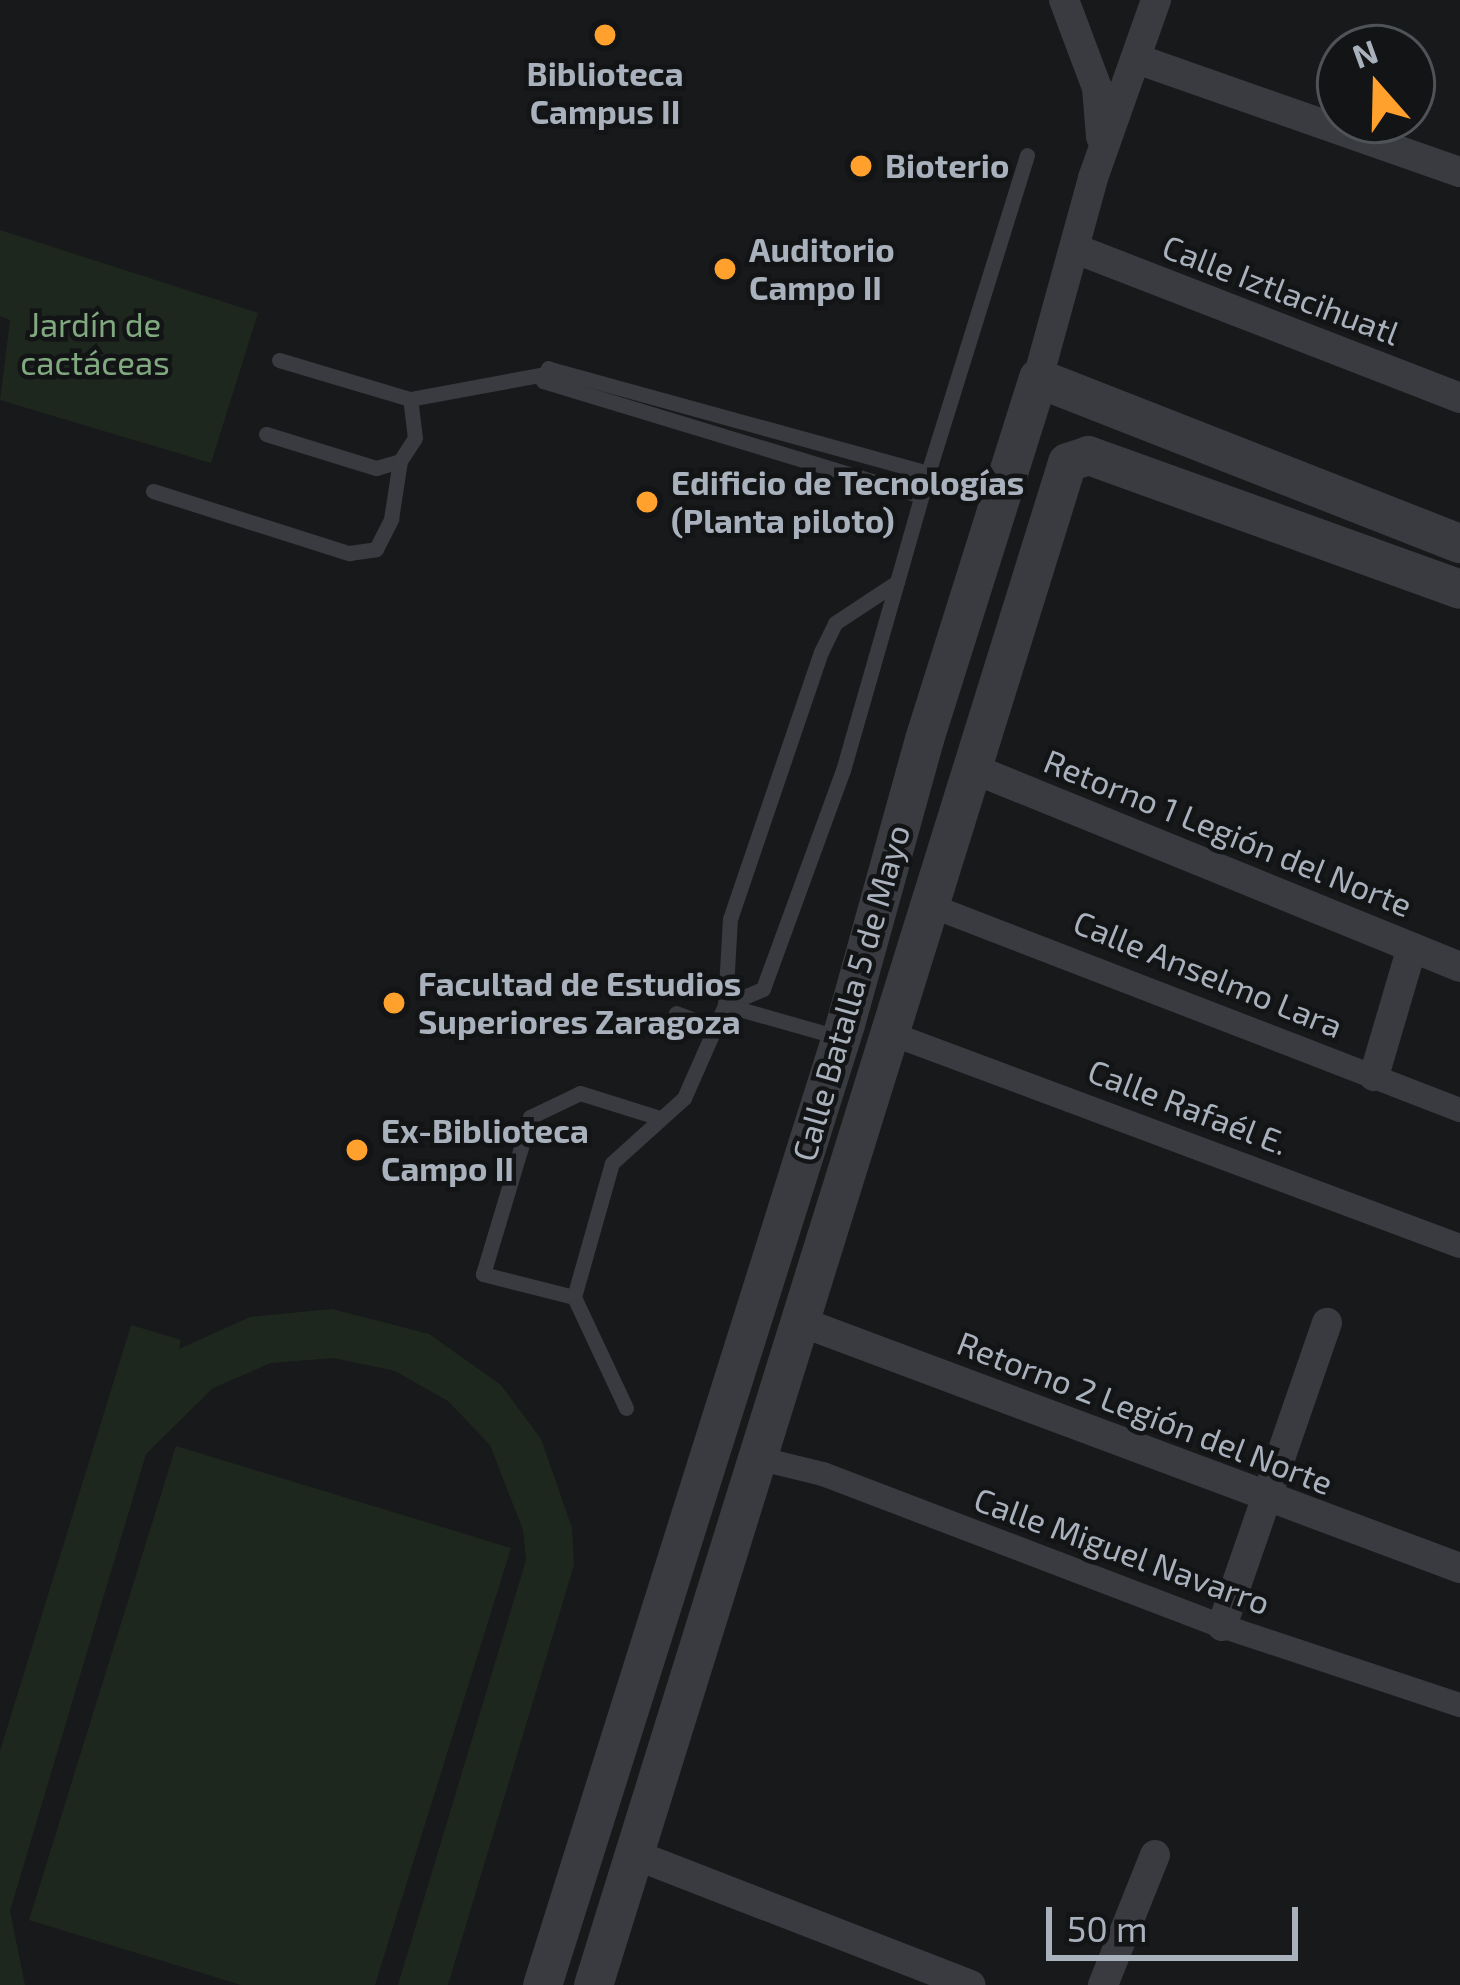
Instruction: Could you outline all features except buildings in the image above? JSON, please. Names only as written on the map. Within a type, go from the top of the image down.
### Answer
[{"type":"street","points":[[1064,0],[1103,116],[1093,178]]},
{"type":"street","name":"Calle Batalla 5 de Mayo","points":[[542,1985],[843,1031],[924,739],[1038,378],[1093,178],[1156,0]]},
{"type":"street","points":[[1137,58],[1460,172]]},
{"type":"street","name":"Calle Iztlacihuatl","points":[[1076,249],[1460,398]]},
{"type":"street","points":[[1038,378],[1460,543]]},
{"type":"street","name":"Calle Batalla 5 de Mayo","points":[[592,1985],[685,1708],[892,1034],[969,766],[1067,462],[1088,455],[1460,589]]},
{"type":"street","name":"Retorno 1 Legión del Norte","points":[[969,766],[1460,967]]},
{"type":"street","name":"Calle Anselmo Lara","points":[[929,905],[1460,1110]]},
{"type":"street","points":[[1374,1076],[1412,947]]},
{"type":"street","points":[[843,1031],[892,1034]]},
{"type":"street","name":"Calle Rafaél E.","points":[[892,1034],[1460,1246]]},
{"type":"street","name":"Retorno 2 Legión del Norte","points":[[804,1323],[1460,1568]]},
{"type":"street","points":[[1222,1626],[1327,1323]]},
{"type":"street","points":[[712,1441],[761,1459]]},
{"type":"street","name":"Calle Miguel Navarro","points":[[761,1459],[823,1474],[1222,1626],[1460,1705]]},
{"type":"street","points":[[634,1695],[685,1708]]},
{"type":"street","points":[[633,1854],[970,1985]]},
{"type":"street","points":[[1103,1985],[1155,1856]]},
{"type":"lane","points":[[725,1005],[763,989],[843,770],[928,472],[1027,155]]},
{"type":"lane","points":[[279,360],[410,399],[545,374]]},
{"type":"lane","points":[[921,496],[543,381],[545,374],[548,368],[928,472]]},
{"type":"lane","points":[[153,491],[349,553],[376,549],[391,519],[400,461],[416,438],[410,399]]},
{"type":"lane","points":[[266,434],[349,464],[400,461]]},
{"type":"lane","points":[[626,1408],[574,1297],[612,1163],[685,1097],[725,1005],[730,919],[820,652],[835,622],[897,582]]},
{"type":"lane","points":[[725,1005],[843,1031]]},
{"type":"lane","points":[[676,1013],[713,1028]]},
{"type":"lane","points":[[574,1297],[483,1274],[530,1117],[580,1093],[659,1118]]},
{"type":"green space","name":"Jardín de cactáceas","points":[[0,230],[258,313],[211,463],[0,400],[10,320],[0,316]]},
{"type":"green space","points":[[332,1309],[429,1334],[501,1385],[541,1439],[572,1528],[574,1565],[448,1985],[398,1985],[526,1560],[523,1530],[490,1445],[448,1401],[395,1371],[334,1358],[271,1363],[213,1388],[146,1454],[10,1911],[25,1985],[0,1985],[0,1751],[131,1325],[181,1340],[179,1349],[250,1317]]},
{"type":"green space","points":[[176,1446],[511,1548],[375,1985],[241,1985],[29,1920]]},
{"type":"place","name":"Biblioteca Campus II","points":[[605,35]]},
{"type":"place","name":"Bioterio","points":[[861,166]]},
{"type":"place","name":"Auditorio Campo II","points":[[725,269]]},
{"type":"place","name":"Edificio de Tecnologías (Planta piloto)","points":[[647,502]]},
{"type":"place","name":"Facultad de Estudios Superiores Zaragoza","points":[[394,1003]]},
{"type":"place","name":"Ex-Biblioteca Campo II","points":[[357,1150]]}]
